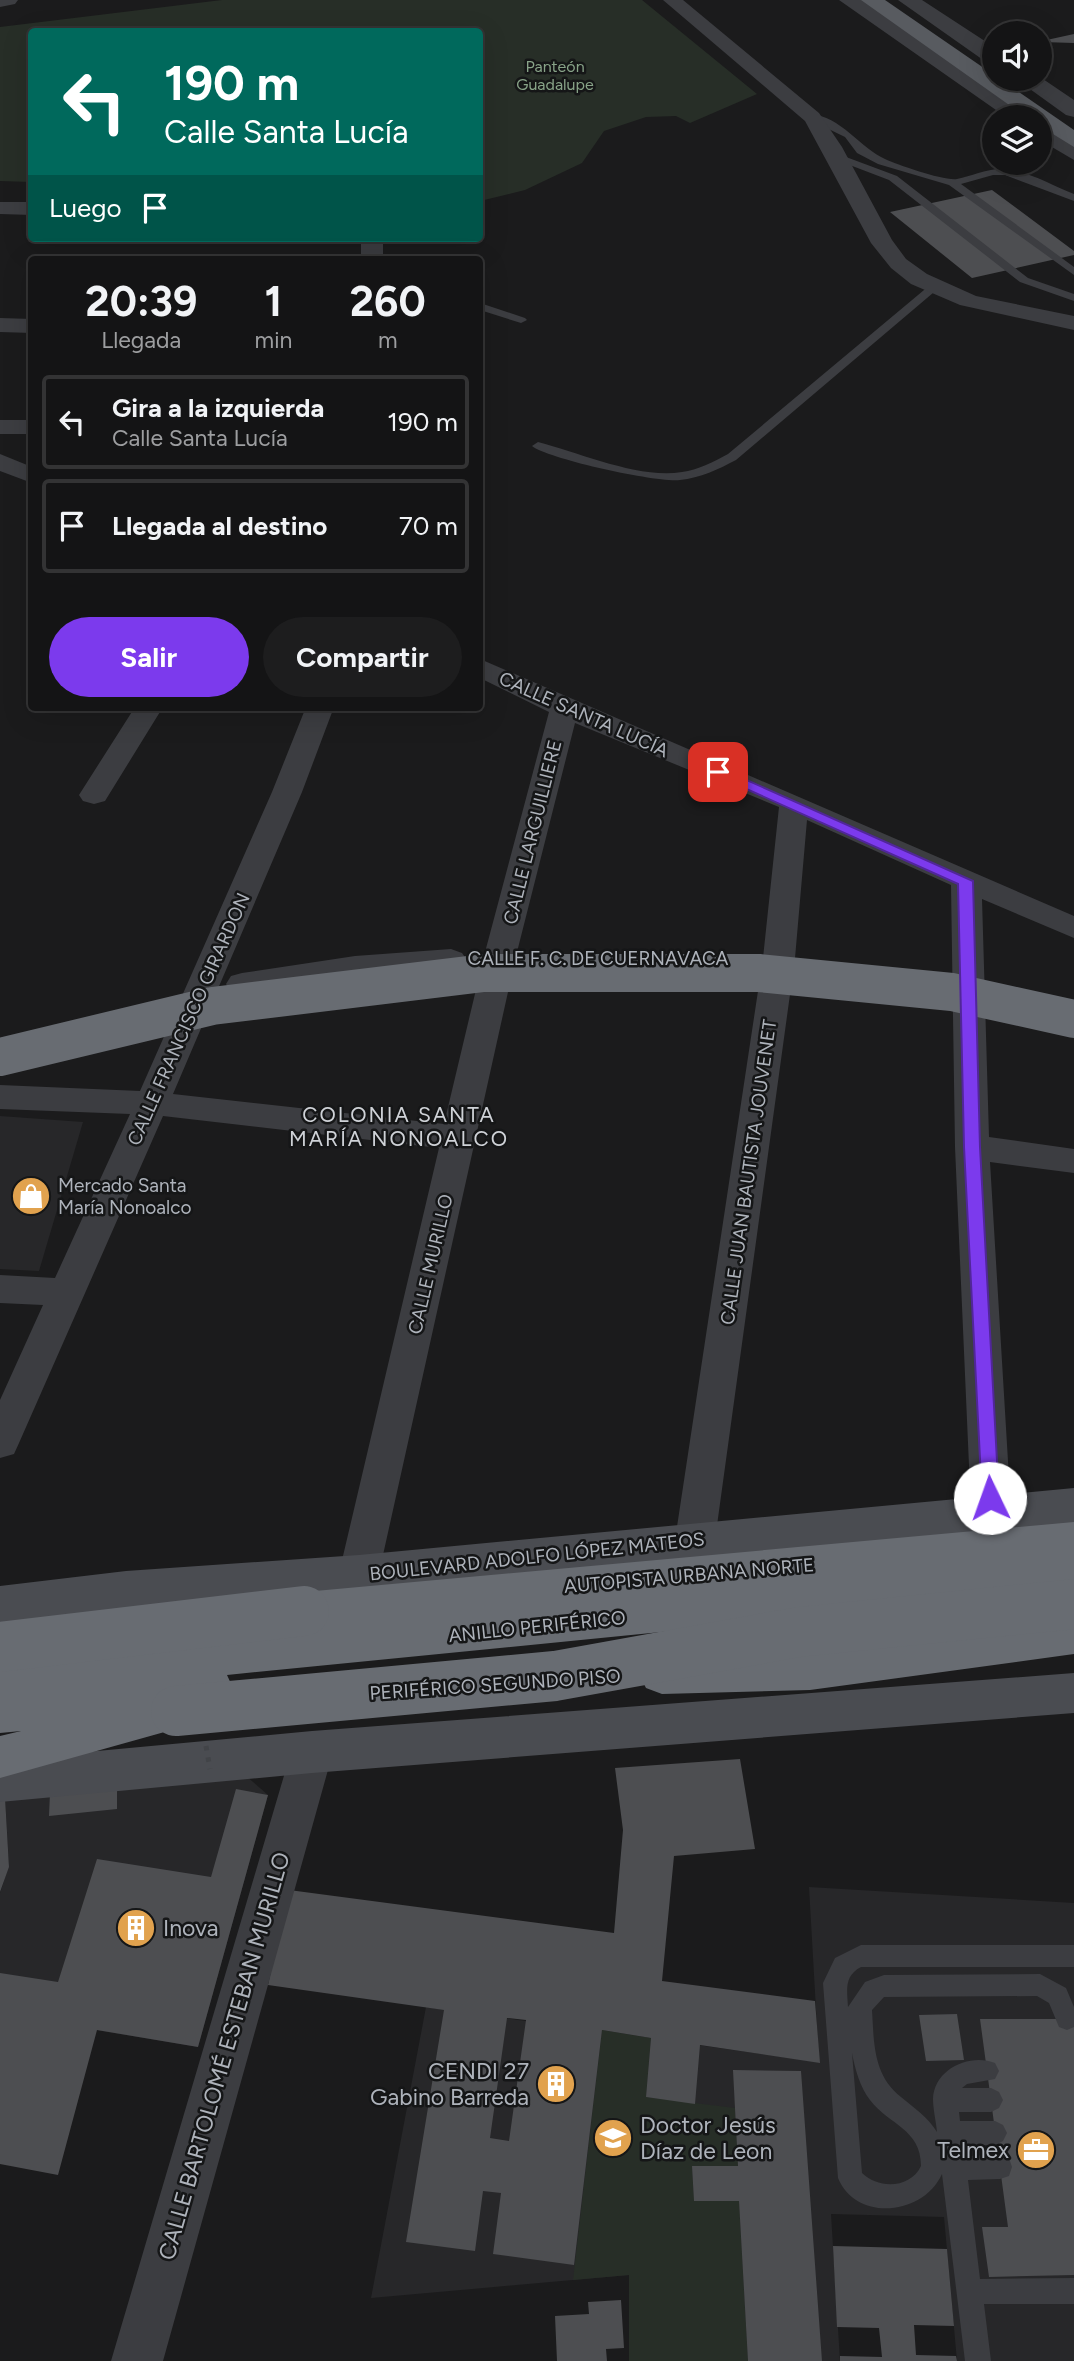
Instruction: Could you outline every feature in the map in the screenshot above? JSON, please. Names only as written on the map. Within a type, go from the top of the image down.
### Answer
[{"type":"highway","points":[[0,1057],[212,1006],[484,972],[759,973],[952,992],[1074,1019]]},
{"type":"highway","name":"AUTOPISTA URBANA NORTE","points":[[0,1647],[304,1611],[1074,1540]]},
{"type":"highway","name":"ANILLO PERIFÉRICO","points":[[0,1678],[1074,1573]]},
{"type":"highway","points":[[555,1676],[799,1632],[1074,1604]]},
{"type":"highway","name":"ANILLO PERIFÉRICO","points":[[0,1713],[267,1681],[1074,1626]]},
{"type":"highway","name":"PERIFÉRICO SEGUNDO PISO","points":[[0,1732],[176,1711],[555,1676],[810,1670],[1074,1635]]},
{"type":"highway","points":[[0,1757],[176,1711]]},
{"type":"main road","points":[[871,0],[982,67]]},
{"type":"main road","points":[[889,0],[982,65]]},
{"type":"main road","points":[[1016,91],[1074,140]]},
{"type":"main road","points":[[1023,91],[1074,121]]},
{"type":"main road","name":"BOULEVARD ADOLFO LÓPEZ MATEOS","points":[[0,1605],[126,1590],[359,1573],[991,1511],[1074,1506]]},
{"type":"main road","points":[[0,1781],[312,1752],[1074,1693]]},
{"type":"street","points":[[0,1],[8,0]]},
{"type":"street","points":[[671,0],[812,117],[838,157],[883,243],[896,261],[919,280],[958,296],[1074,323]]},
{"type":"street","points":[[849,0],[1003,105]]},
{"type":"street","points":[[908,0],[982,49]]},
{"type":"street","points":[[1045,91],[1074,110]]},
{"type":"street","points":[[1052,138],[1074,153]]},
{"type":"street","points":[[0,208],[28,209]]},
{"type":"street","points":[[0,326],[28,326]]},
{"type":"street","points":[[0,427],[28,427]]},
{"type":"street","points":[[1,464],[28,474]]},
{"type":"street","name":"CALLE SANTA LUCÍA","points":[[483,668],[564,708],[794,803],[1074,928]]},
{"type":"street","name":"CALLE LARGUILLIERE","points":[[500,956],[564,708]]},
{"type":"street","points":[[94,795],[146,711]]},
{"type":"street","name":"CALLE FRANCISCO GIRARDON","points":[[0,1443],[202,991],[288,792],[318,711]]},
{"type":"street","name":"CALLE JUAN BAUTISTA JOUVENET","points":[[695,1541],[779,958],[794,803]]},
{"type":"street","points":[[965,881],[972,1147],[991,1511]]},
{"type":"street","name":"CALLE F. C. DE CUERNAVACA","points":[[0,1040],[202,991],[355,967],[500,956],[779,958],[968,978],[1074,1001]]},
{"type":"street","name":"CALLE MURILLO","points":[[359,1573],[500,956]]},
{"type":"street","points":[[0,1097],[150,1103],[459,1138]]},
{"type":"street","points":[[972,1147],[1074,1161]]},
{"type":"street","points":[[0,1290],[69,1292]]},
{"type":"street","name":"CALLE BARTOLOMÉ ESTEBAN MURILLO","points":[[137,2361],[312,1752]]},
{"type":"lane","points":[[812,117],[849,135],[869,157],[953,183],[1074,272]]},
{"type":"lane","points":[[838,157],[893,177],[1024,281],[1074,299]]},
{"type":"lane","points":[[953,183],[993,172],[1006,172],[1074,198]]},
{"type":"lane","points":[[538,446],[635,471],[673,477],[708,469],[732,457],[934,287]]},
{"type":"lane","points":[[483,307],[521,320]]},
{"type":"lane","points":[[1067,2019],[1058,1996],[1040,1985],[897,1985],[873,1990],[860,2007],[868,2073],[888,2102],[923,2130],[930,2141],[934,2164],[925,2184],[905,2195],[872,2195],[854,2184],[850,2178],[835,1983],[838,1970],[847,1960],[861,1956],[1074,1956]]},
{"type":"lane","points":[[978,2361],[945,2100],[947,2086],[953,2079],[972,2071],[987,2071]]},
{"type":"lane","points":[[945,2100],[991,2100]]},
{"type":"lane","points":[[949,2133],[995,2133]]},
{"type":"lane","points":[[953,2168],[1000,2167]]},
{"type":"lane","points":[[969,2292],[1074,2291]]},
{"type":"shaded area","name":"Mercado Santa María Nonoalco","points":[[0,1116],[83,1122],[39,1271],[0,1269]]},
{"type":"shaded area","points":[[245,1775],[268,1795],[198,2047],[0,2014],[0,1893],[9,1866],[5,1797]]},
{"type":"shaded area","points":[[809,1887],[1074,1903],[1074,2361],[957,2361],[944,2217],[831,2214],[840,2361],[629,2361],[629,2275],[371,2298],[426,2007],[819,2062]]},
{"type":"green space","name":"Panteón Guadalupe","points":[[222,0],[642,0],[757,94],[690,123],[676,116],[646,117],[604,131],[582,163],[525,190],[483,200],[483,28],[28,28],[28,182],[0,181],[0,27]]},
{"type":"green space","points":[[602,2030],[651,2038],[646,2097],[735,2108],[738,2166],[692,2166],[694,2200],[739,2201],[748,2361],[629,2361],[629,2275],[573,2280]]},
{"type":"building","points":[[1074,34],[1074,43],[1052,42],[1052,39]]},
{"type":"building","points":[[992,190],[1074,251],[1074,255],[972,278],[890,212]]},
{"type":"building","points":[[740,1759],[755,1849],[674,1856],[662,1981],[815,2001],[820,2063],[700,2045],[695,2104],[646,2097],[651,2038],[602,2030],[574,2265],[493,2254],[501,2193],[483,2191],[475,2251],[406,2242],[444,2010],[268,1985],[289,1890],[614,1933],[623,1830],[615,1768]],"holes":[[[507,2018],[526,2020],[509,2141],[490,2138]]]},
{"type":"building","points":[[117,1786],[117,1809],[49,1816],[50,1793]]},
{"type":"building","points":[[236,1789],[268,1795],[198,2047],[97,2030],[58,2175],[0,2164],[0,1973],[58,1982],[97,1859],[211,1877]]},
{"type":"building","points":[[5,1797],[9,1867],[0,1892],[0,1798]]},
{"type":"building","points":[[957,2014],[964,2060],[926,2061],[919,2015]]},
{"type":"building","name":"Telmex","points":[[980,2019],[1074,2019],[1074,2275],[989,2277],[982,2227],[1008,2227]]},
{"type":"building","points":[[733,2070],[801,2071],[822,2361],[748,2361],[739,2201],[694,2201],[692,2166],[738,2166]]},
{"type":"building","points":[[833,2246],[947,2249],[954,2326],[914,2325],[916,2355],[956,2356],[957,2361],[840,2361],[840,2356],[882,2357],[879,2328],[837,2327]]},
{"type":"building","points":[[621,2300],[624,2348],[606,2349],[607,2361],[557,2361],[555,2316],[589,2314],[588,2302]]},
{"type":"place","name":"Mercado Santa María Nonoalco","points":[[31,1196]]},
{"type":"place","name":"Inova","points":[[136,1928]]},
{"type":"place","name":"CENDI 27 Gabino Barreda","points":[[556,2084]]},
{"type":"place","name":"Doctor Jesús Díaz de Leon","points":[[613,2138]]},
{"type":"place","name":"Telmex","points":[[1036,2150]]},
{"type":"district","name":"COLONIA SANTA MARÍA NONOALCO","points":[[399,1127]]},
{"type":"route","points":[[718,772],[794,803],[965,881],[972,1147],[990,1498]]}]
